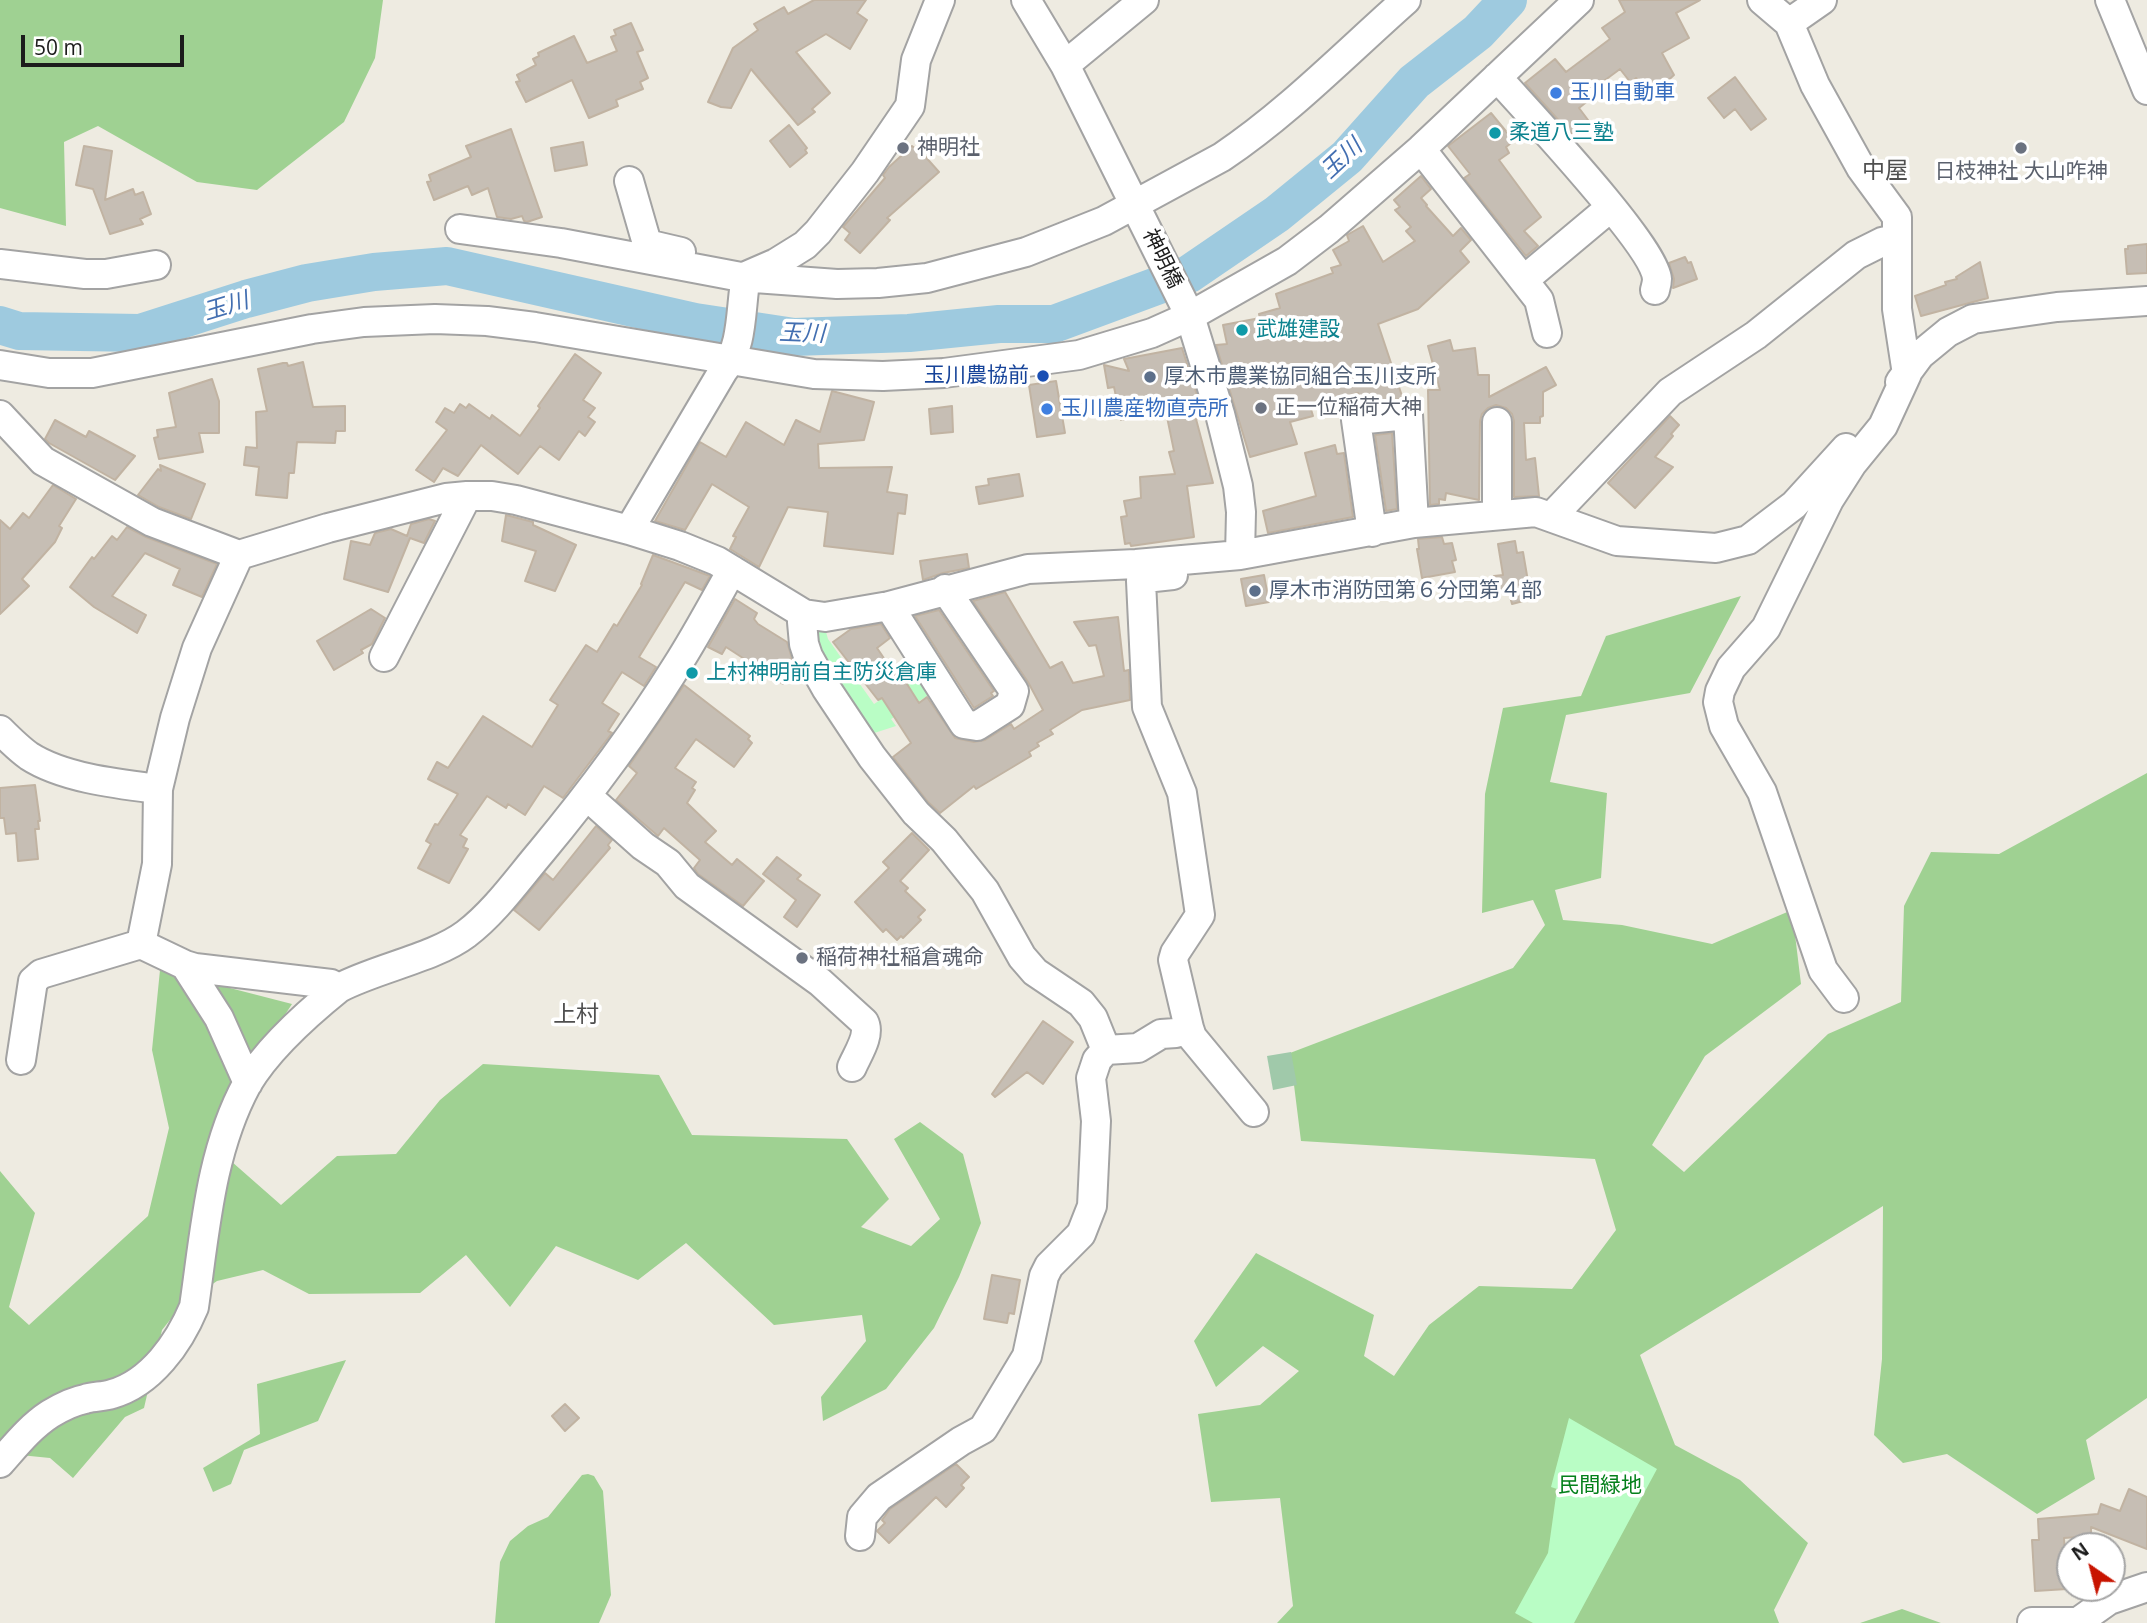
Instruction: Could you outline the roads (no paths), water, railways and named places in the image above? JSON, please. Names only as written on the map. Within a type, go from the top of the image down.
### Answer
[{"type":"street","points":[[745,281],[805,245],[865,173],[910,106],[916,60],[940,0]]},
{"type":"street","name":"神明橋","points":[[1026,0],[1065,65],[1187,311],[1220,414],[1238,486],[1241,512],[1240,555]]},
{"type":"street","points":[[1065,65],[1144,0]]},
{"type":"street","points":[[460,229],[561,243],[741,277],[745,281],[878,284],[927,278],[1026,252],[1136,209],[1244,142],[1406,0]]},
{"type":"street","points":[[0,365],[49,373],[92,373],[312,329],[364,322],[435,318],[487,321],[734,354],[814,374],[883,376],[944,373],[1079,355],[1152,332],[1187,311],[1287,261],[1329,229],[1421,149],[1579,0]]},
{"type":"street","points":[[1762,0],[1789,23],[1815,85],[1861,168],[1897,217],[1897,309],[1907,374],[1883,426],[1852,464],[1829,500],[1766,628],[1731,668],[1718,702],[1724,726],[1762,792],[1822,970],[1844,998]]},
{"type":"street","points":[[1789,23],[1822,0]]},
{"type":"street","points":[[2110,0],[2147,90]]},
{"type":"street","points":[[1497,77],[1611,207],[1646,253],[1657,279],[1655,290]]},
{"type":"street","points":[[1421,149],[1525,279],[1539,300],[1547,333]]},
{"type":"street","points":[[629,181],[646,240],[651,245],[740,265],[745,281],[734,354],[629,530]]},
{"type":"street","points":[[1525,279],[1611,207]]},
{"type":"street","points":[[1554,517],[1670,392],[1756,335],[1856,256],[1882,242],[1896,239]]},
{"type":"street","points":[[0,264],[85,274],[106,274],[156,265]]},
{"type":"street","points":[[0,415],[43,461],[152,522],[239,555],[328,528],[446,498],[492,496],[629,530],[680,546],[717,561],[804,614],[825,617],[889,606],[1028,569],[1136,564],[1240,555],[1414,523],[1497,515],[1536,512],[1617,541],[1716,548],[1748,540],[1794,505],[1831,466],[1920,355],[1948,332],[1973,319],[2057,307],[2147,302]]},
{"type":"street","points":[[1372,532],[1356,420],[1408,415],[1414,523]]},
{"type":"street","points":[[1497,422],[1497,515]]},
{"type":"street","points":[[384,657],[467,496]]},
{"type":"street","points":[[141,944],[157,864],[158,789],[175,718],[197,648],[239,555]]},
{"type":"street","points":[[1207,558],[1205,568],[1196,573],[1144,578],[1141,581],[1147,707],[1182,793],[1200,915],[1173,960],[1189,1028],[1192,1037],[1254,1112]]},
{"type":"street","points":[[0,1463],[28,1431],[51,1414],[83,1399],[112,1394],[140,1381],[154,1369],[188,1322],[194,1307],[218,1160],[236,1108],[259,1067],[310,1012],[339,988],[360,976],[446,946],[484,917],[587,796],[677,667],[732,570]]},
{"type":"street","points":[[889,606],[964,724],[977,726],[1010,705],[1014,691],[945,589]]},
{"type":"street","points":[[804,614],[804,644],[808,656],[872,757],[916,813],[944,840],[985,891],[1021,957],[1035,972],[1081,1003],[1093,1018],[1106,1050]]},
{"type":"street","points":[[0,730],[30,757],[59,769],[104,783],[158,789]]},
{"type":"street","points":[[587,796],[643,846],[668,863],[687,886],[820,982],[864,1022],[867,1027],[866,1034],[852,1067]]},
{"type":"street","points":[[21,1060],[33,981],[41,974],[141,944],[186,965],[331,984],[339,988]]},
{"type":"street","points":[[186,965],[219,1018],[248,1083]]},
{"type":"street","points":[[860,1536],[862,1517],[879,1497],[983,1429],[1027,1356],[1044,1276],[1049,1266],[1081,1234],[1092,1206],[1096,1121],[1091,1078],[1097,1060],[1106,1050],[1138,1048],[1161,1034],[1176,1033],[1189,1028]]},
{"type":"street","points":[[2032,1622],[2078,1622],[2109,1601],[2147,1587]]},
{"type":"waterway","name":"玉川","points":[[0,325],[19,331],[140,333],[246,299],[307,283],[374,272],[447,266],[695,322],[794,337],[909,333],[999,324],[1054,324],[1189,274],[1277,214],[1347,157],[1414,82],[1478,32],[1508,0]]},
{"type":"place","name":"玉川自動車","points":[[1556,93]]},
{"type":"place","name":"柔道八三塾","points":[[1495,133]]},
{"type":"place","name":"神明社","points":[[903,148]]},
{"type":"place","name":"日枝神社 大山咋神","points":[[2021,148]]},
{"type":"place","name":"武雄建設","points":[[1242,330]]},
{"type":"place","name":"玉川農協前","points":[[1043,376]]},
{"type":"place","name":"厚木市農業協同組合玉川支所","points":[[1150,377]]},
{"type":"place","name":"正一位稲荷大神","points":[[1261,408]]},
{"type":"place","name":"玉川農産物直売所","points":[[1047,409]]},
{"type":"place","name":"厚木市消防団第６分団第４部","points":[[1255,591]]},
{"type":"place","name":"上村神明前自主防災倉庫","points":[[692,673]]},
{"type":"place","name":"稲荷神社稲倉魂命","points":[[802,958]]},
{"type":"district","name":"中屋","points":[[1885,171]]},
{"type":"district","name":"上村","points":[[576,1015]]},
{"type":"park label","name":"民間緑地","points":[[1600,1486]]}]
